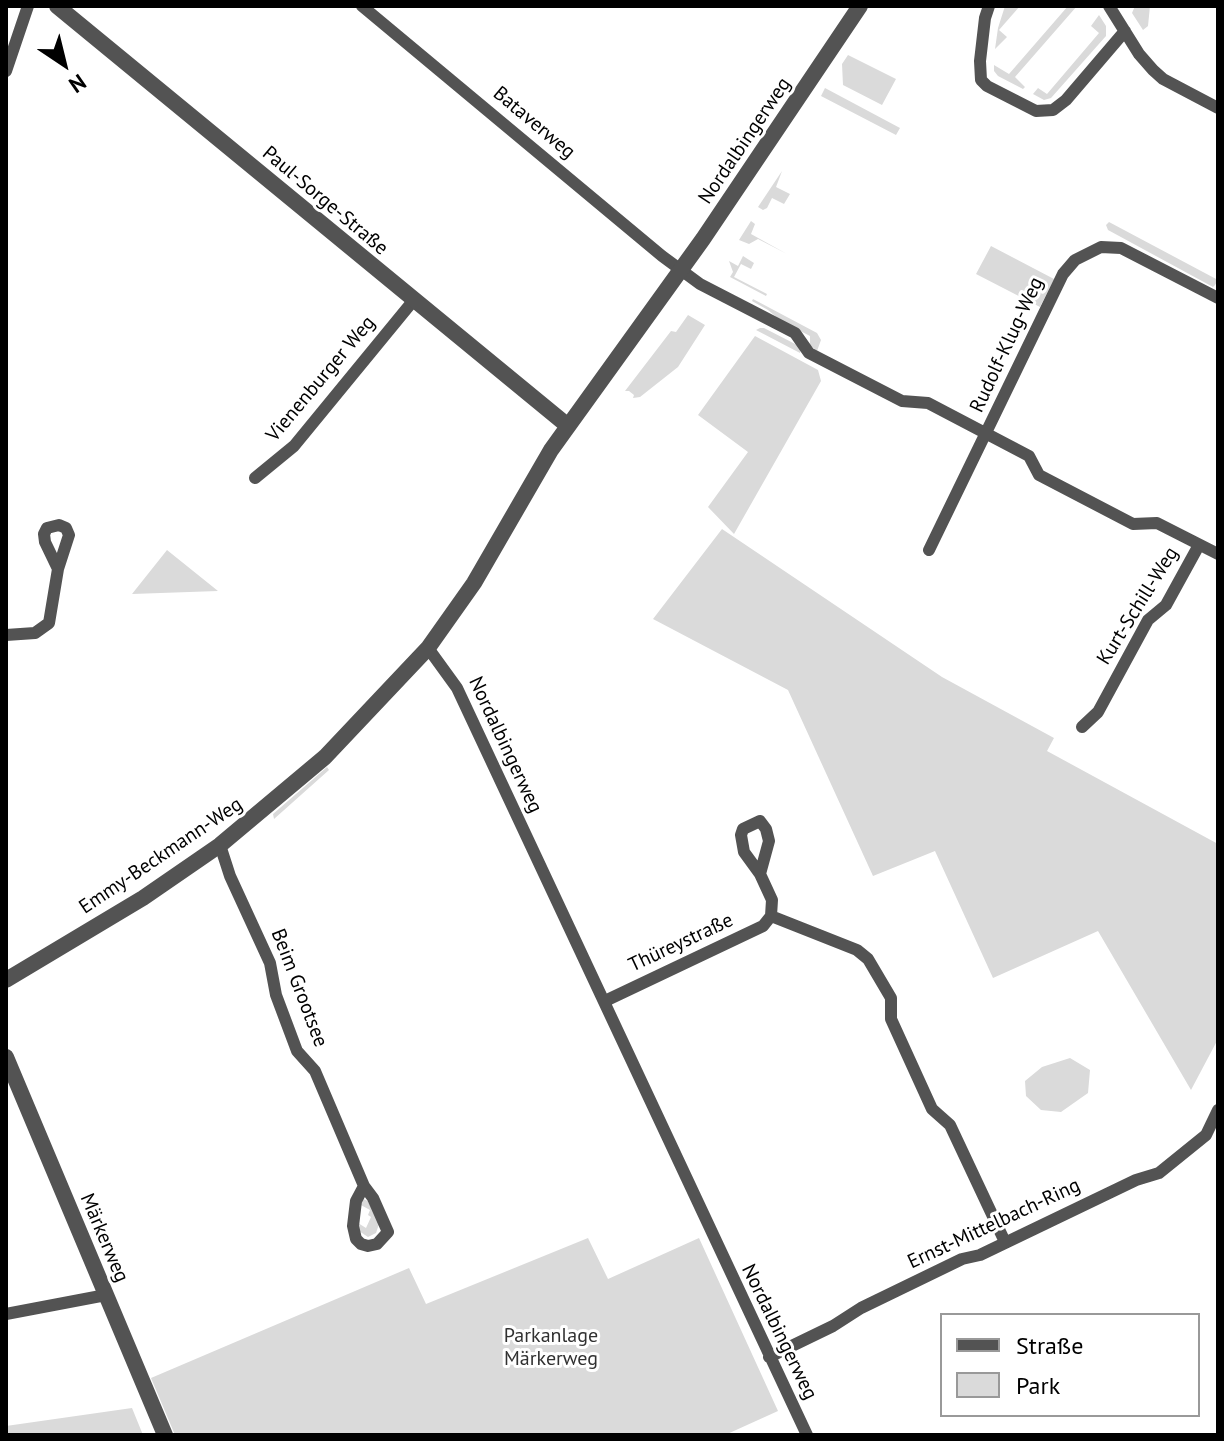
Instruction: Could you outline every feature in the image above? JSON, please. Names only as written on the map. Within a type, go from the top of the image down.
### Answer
[{"type":"street","points":[[6,71],[28,6]]},
{"type":"street","name":"Paul-Sorge-Straße","points":[[57,6],[568,426]]},
{"type":"street","name":"Bataverweg","points":[[362,6],[681,270]]},
{"type":"street","name":"Nordalbingerweg","points":[[807,1435],[457,688],[428,648],[474,583],[543,461],[681,270],[860,6]]},
{"type":"street","points":[[989,6],[981,47],[981,80],[1036,111],[1053,110],[1066,100],[1125,31]]},
{"type":"street","points":[[1109,6],[1146,63],[1163,79],[1218,108]]},
{"type":"street","name":"Rudolf-Klug-Weg","points":[[987,434],[1063,274],[1082,255],[1101,247],[1129,251],[1218,298]]},
{"type":"street","points":[[681,270],[700,284],[795,333],[809,353],[902,401],[928,403],[1029,456],[1039,475],[1133,524],[1157,523],[1218,554]]},
{"type":"street","name":"Vienenburger Weg","points":[[255,478],[294,446],[413,301]]},
{"type":"street","points":[[929,550],[987,434]]},
{"type":"street","name":"Kurt-Schill-Weg","points":[[1082,727],[1098,712],[1148,620],[1166,605],[1199,545]]},
{"type":"street","points":[[6,635],[35,633],[49,623],[58,569]]},
{"type":"street","name":"Emmy-Beckmann-Weg","points":[[6,980],[143,898],[220,845],[325,757],[428,648]]},
{"type":"street","name":"Beim Grootsee","points":[[220,845],[230,876],[270,963],[276,995],[297,1051],[315,1071],[364,1186]]},
{"type":"street","points":[[760,874],[772,900],[771,916],[837,941],[868,959],[891,998],[891,1019],[932,1109],[950,1125],[1005,1242]]},
{"type":"street","name":"Thüreystraße","points":[[605,1001],[749,934],[763,926],[771,916]]},
{"type":"street","name":"Märkerweg","points":[[6,1057],[165,1435]]},
{"type":"street","name":"Ernst-Mittelbach-Ring","points":[[769,1357],[962,1259],[980,1255],[1136,1180],[1159,1173],[1212,1138],[1218,1110]]},
{"type":"street","points":[[6,1314],[106,1295]]},
{"type":"green space","points":[[1005,6],[1020,6],[999,30],[1007,37],[995,49],[998,28]]},
{"type":"green space","points":[[1068,6],[1077,6],[1015,77],[1025,87],[1023,89],[998,76],[994,65],[1009,74]]},
{"type":"green space","points":[[1135,6],[1150,6],[1148,26],[1143,30],[1132,13]]},
{"type":"green space","points":[[1099,15],[1106,26],[1106,36],[1051,98],[1044,100],[1033,94],[1038,88],[1047,94],[1099,33],[1091,26]]},
{"type":"green space","points":[[848,55],[896,79],[882,105],[843,85],[842,64]]},
{"type":"green space","points":[[825,88],[900,128],[896,135],[821,96]]},
{"type":"green space","points":[[782,171],[776,187],[790,194],[784,204],[772,198],[763,210],[758,207]]},
{"type":"green space","points":[[751,221],[755,224],[751,234],[787,254],[758,239],[749,244],[739,240]]},
{"type":"green space","points":[[1109,222],[1218,280],[1213,287],[1108,230],[1106,225]]},
{"type":"green space","points":[[991,246],[1054,279],[1040,307],[976,274]]},
{"type":"green space","points":[[743,256],[754,263],[751,269],[741,264],[734,277],[766,296],[730,277],[733,272],[729,261],[738,266]]},
{"type":"green space","points":[[753,299],[817,333],[821,340],[817,351],[810,345],[810,336],[781,321]]},
{"type":"green space","points":[[688,315],[705,325],[678,367],[640,397],[633,398],[634,395],[625,391],[671,331],[676,332]]},
{"type":"green space","points":[[760,328],[801,347],[800,353],[756,330]]},
{"type":"green space","points":[[755,336],[818,370],[821,381],[734,534],[708,507],[748,452],[698,415]]},
{"type":"green space","points":[[722,529],[942,677],[1054,738],[1047,751],[1218,844],[1218,1039],[1191,1090],[1098,931],[993,978],[935,851],[873,876],[788,690],[653,619]]},
{"type":"green space","points":[[167,550],[218,591],[132,594]]},
{"type":"green space","points":[[327,767],[329,770],[274,819],[273,814]]},
{"type":"green space","points":[[1070,1058],[1090,1070],[1088,1093],[1061,1112],[1041,1110],[1026,1096],[1025,1081],[1042,1067]]},
{"type":"green space","points":[[363,1199],[368,1201],[379,1224],[376,1233],[368,1237],[359,1231],[358,1223],[366,1228],[371,1217],[368,1215],[370,1210],[359,1204]]},
{"type":"green space","name":"Parkanlage Märkerweg","points":[[588,1238],[608,1279],[699,1238],[778,1411],[725,1435],[175,1435],[151,1378],[409,1268],[426,1304]]},
{"type":"green space","points":[[132,1408],[143,1435],[6,1435],[6,1426]]}]
